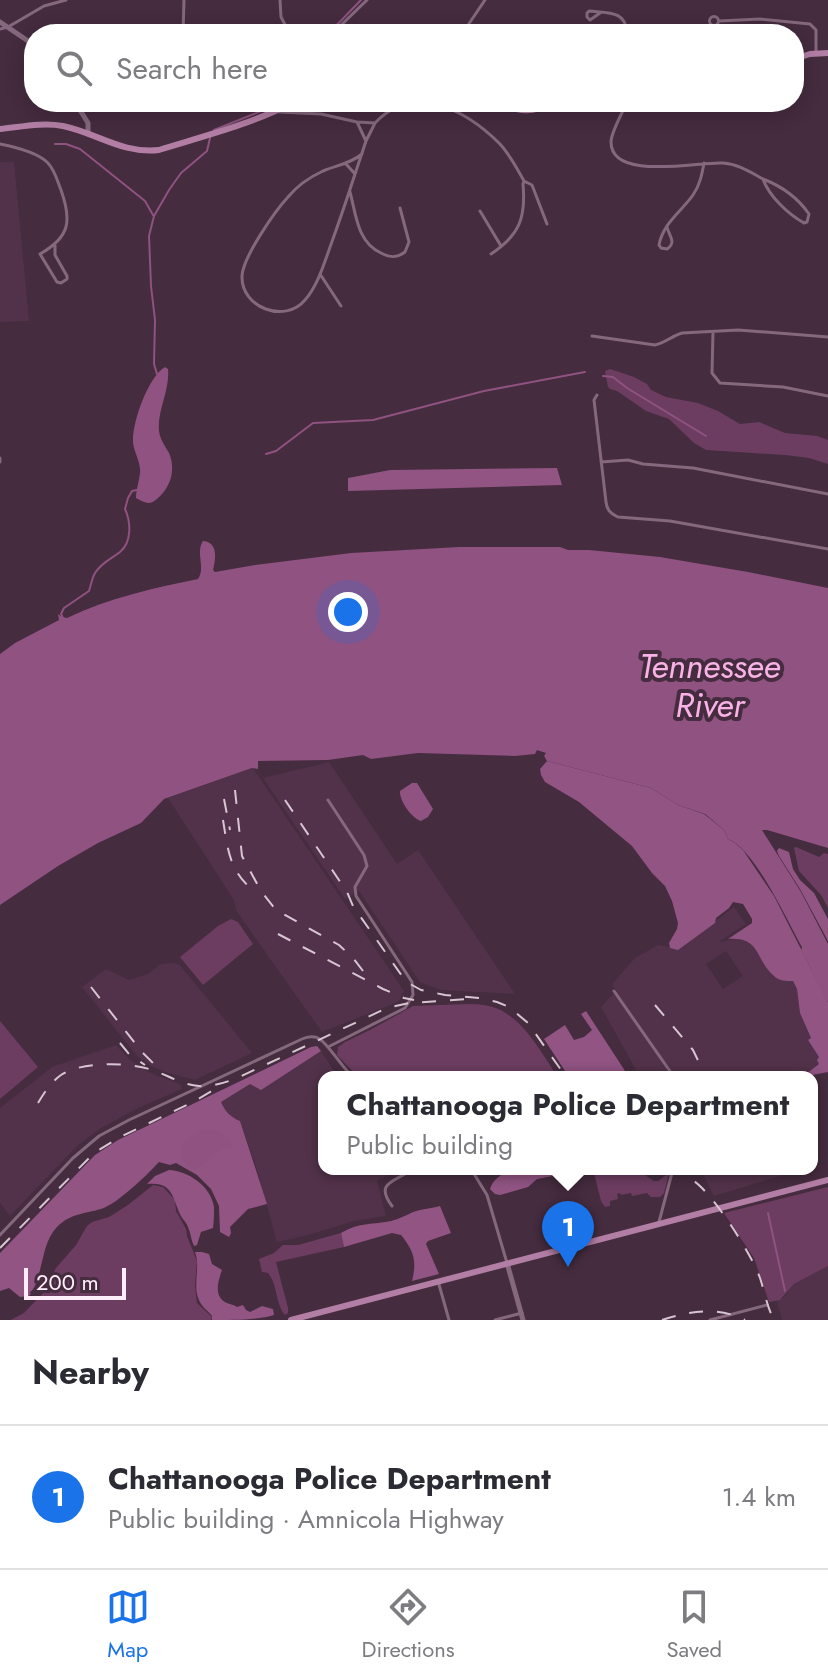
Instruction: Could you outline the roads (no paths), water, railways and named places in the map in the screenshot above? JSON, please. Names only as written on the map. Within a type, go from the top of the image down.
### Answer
[{"type":"main road","points":[[804,56],[828,53]]},
{"type":"main road","points":[[0,129],[54,125],[134,150],[159,150],[276,112]]},
{"type":"main road","points":[[293,1320],[828,1180]]},
{"type":"street","points":[[0,29],[44,6],[66,0]]},
{"type":"street","points":[[183,24],[184,0]]},
{"type":"street","points":[[280,0],[284,24]]},
{"type":"street","points":[[342,24],[367,0]]},
{"type":"street","points":[[469,24],[485,0]]},
{"type":"street","points":[[600,13],[612,13],[625,24]]},
{"type":"street","points":[[719,21],[760,19],[810,24],[816,30],[816,53]]},
{"type":"street","points":[[0,22],[24,38]]},
{"type":"street","points":[[81,112],[88,123],[88,134]]},
{"type":"street","points":[[276,112],[321,114],[375,123]]},
{"type":"street","points":[[362,154],[354,161],[321,172],[290,195],[251,251],[245,262],[242,281],[257,305],[268,311],[281,312],[301,304],[307,298],[320,274],[350,192],[355,174],[362,154],[366,141],[375,123],[386,112]]},
{"type":"street","points":[[458,112],[499,143],[524,181],[524,209],[515,231],[502,247],[491,254]]},
{"type":"street","points":[[623,112],[611,140],[614,153],[625,162],[654,167],[726,163],[744,168],[792,195],[805,208],[810,217],[807,222],[789,213],[763,179]]},
{"type":"street","points":[[357,122],[366,141]]},
{"type":"street","points":[[0,144],[38,156],[53,170],[68,210],[65,229],[55,245],[40,254],[57,282],[61,283],[67,276],[55,255],[55,245]]},
{"type":"street","points":[[667,227],[672,244],[667,249],[661,248],[659,242],[667,227],[673,216],[697,189],[704,163]]},
{"type":"street","points":[[346,164],[355,174]]},
{"type":"street","points":[[524,181],[534,189],[547,224]]},
{"type":"street","points":[[350,192],[363,239],[377,252],[391,257],[405,252],[409,242],[400,208]]},
{"type":"street","points":[[480,211],[502,247]]},
{"type":"street","points":[[320,274],[341,306]]},
{"type":"street","points":[[592,336],[655,345],[682,333],[738,330],[828,337]]},
{"type":"street","points":[[713,332],[712,373],[720,383],[783,387],[828,396]]},
{"type":"street","points":[[597,395],[594,400],[607,509],[614,515],[684,523],[828,549]]},
{"type":"street","points":[[601,462],[628,460],[653,466],[693,468],[828,494]]},
{"type":"street","points":[[328,800],[364,855],[367,866],[355,887],[356,896],[412,982],[413,995],[405,1008],[328,1047]]},
{"type":"street","points":[[614,991],[670,1071]]},
{"type":"street","points":[[0,1235],[73,1158],[109,1130],[311,1036],[318,1037],[346,1071]]},
{"type":"street","points":[[392,1206],[384,1190],[403,1175]]},
{"type":"street","points":[[475,1175],[487,1195],[523,1320]]},
{"type":"street","points":[[658,1226],[671,1175]]},
{"type":"street","points":[[438,1281],[449,1320]]},
{"type":"street","points":[[710,1320],[767,1305]]},
{"type":"street","points":[[495,1320],[522,1313]]},
{"type":"water","points":[[165,367],[168,377],[159,431],[171,459],[172,471],[162,494],[155,501],[147,503],[136,498],[140,469],[133,434],[147,390]]},
{"type":"water","name":"Tennessee River","points":[[203,541],[214,547],[215,572],[351,553],[459,547],[560,547],[660,557],[828,588],[828,848],[762,830],[801,892],[828,944],[828,1002],[770,887],[749,856],[728,839],[724,830],[705,814],[678,805],[651,788],[547,761],[546,753],[537,750],[535,754],[515,756],[418,753],[371,759],[363,755],[328,760],[258,761],[258,769],[252,768],[164,799],[141,823],[58,866],[0,905],[0,654],[59,620],[58,614],[67,618],[115,599],[198,579]]},
{"type":"water","points":[[417,783],[433,809],[421,821],[410,813],[400,795],[400,791]]},
{"type":"water","points":[[203,1129],[225,1135],[232,1146],[218,1151],[205,1164],[191,1169],[183,1159],[181,1147],[188,1138]]},
{"type":"waterway","points":[[338,24],[361,0]]},
{"type":"waterway","points":[[214,130],[259,112]]},
{"type":"waterway","points":[[157,374],[154,364],[155,320],[149,236],[154,216],[169,190],[181,173],[207,151],[210,138]]},
{"type":"waterway","points":[[55,144],[80,149],[145,201],[153,215]]},
{"type":"waterway","points":[[266,454],[276,451],[313,423],[373,420],[484,391],[585,372]]},
{"type":"waterway","points":[[603,376],[613,377],[706,436]]},
{"type":"waterway","points":[[63,618],[64,608],[89,591],[98,569],[127,543],[129,532],[125,509],[132,491],[137,490]]},
{"type":"waterway","points":[[768,1213],[785,1291]]},
{"type":"railway","points":[[235,790],[242,856],[261,891],[276,910],[339,945],[370,980]]},
{"type":"railway","points":[[224,799],[230,830]]},
{"type":"railway","points":[[285,800],[402,976],[421,990],[480,998],[509,1007],[528,1023],[562,1071]]},
{"type":"railway","points":[[223,820],[228,850],[235,868],[254,891]]},
{"type":"railway","points":[[278,934],[383,989],[414,1000]]},
{"type":"railway","points":[[91,987],[142,1052],[161,1071]]},
{"type":"railway","points":[[38,1103],[57,1078],[81,1067],[131,1065],[187,1084],[213,1085],[235,1079],[387,1008],[409,1003],[469,999]]},
{"type":"railway","points":[[655,1005],[693,1050],[703,1071]]},
{"type":"railway","points":[[120,1043],[145,1065]]},
{"type":"railway","points":[[0,1248],[94,1153],[217,1088]]},
{"type":"railway","points":[[684,1175],[709,1196],[743,1244],[756,1268],[774,1320]]},
{"type":"railway","points":[[662,1320],[704,1311],[745,1320]]},
{"type":"place","name":"Chattanooga Police Department","points":[[568,1267]]}]
